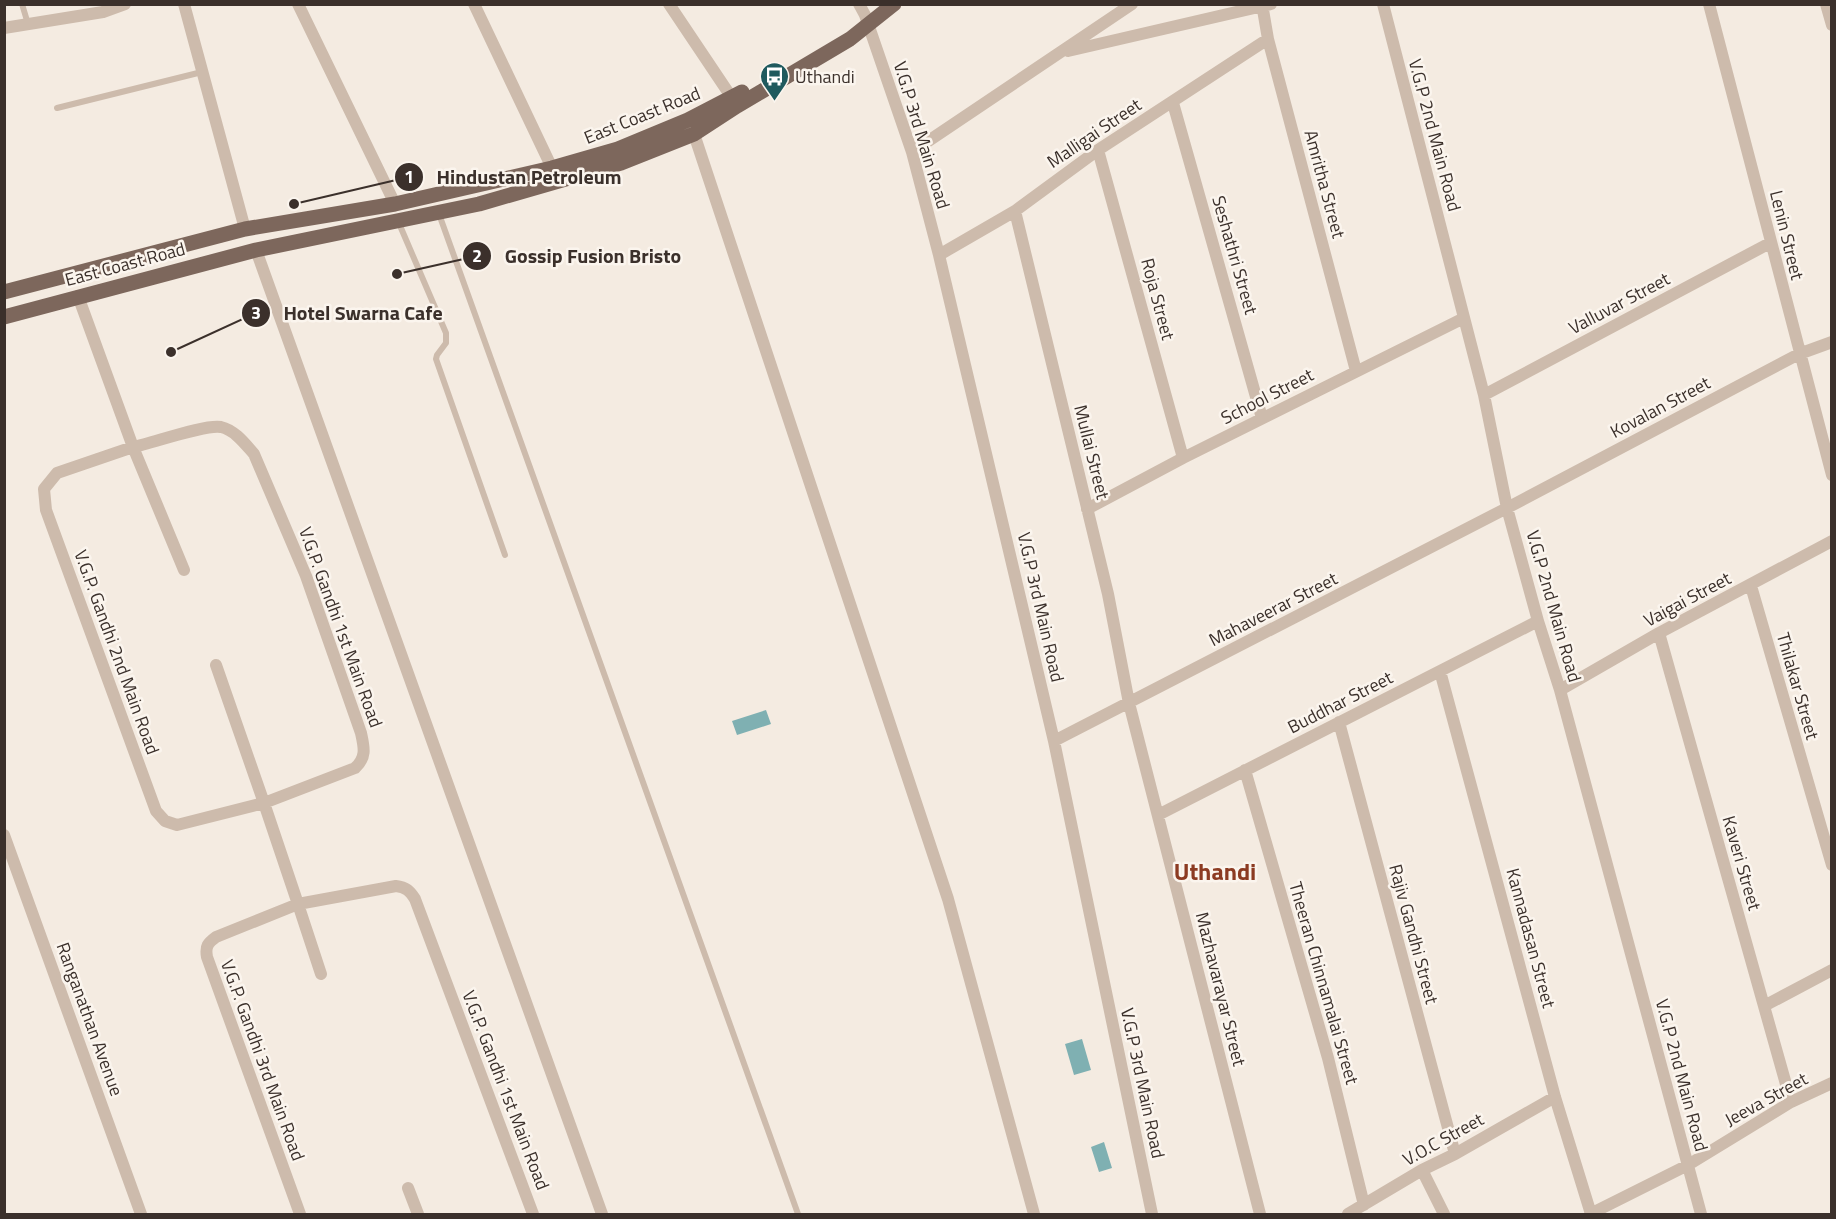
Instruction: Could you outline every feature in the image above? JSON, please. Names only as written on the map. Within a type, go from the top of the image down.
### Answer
[{"type":"main road","name":"East Coast Road","points":[[4,292],[245,229],[395,204],[552,168],[618,149],[688,120],[732,98],[844,31],[878,4]]},
{"type":"main road","name":"East Coast Road","points":[[4,317],[256,250],[398,220],[439,214],[621,163],[694,134],[850,39],[864,15],[894,4]]},
{"type":"street","points":[[4,28],[103,12],[125,4]]},
{"type":"street","points":[[183,4],[245,229]]},
{"type":"street","points":[[298,4],[395,204]]},
{"type":"street","points":[[474,4],[552,168]]},
{"type":"street","points":[[669,4],[732,98]]},
{"type":"street","points":[[912,152],[1132,4]]},
{"type":"street","name":"V.G.P 2nd Main Road","points":[[1383,4],[1484,396],[1507,508],[1538,621],[1560,690],[1701,1215]]},
{"type":"street","name":"Lenin Street","points":[[1709,4],[1832,475]]},
{"type":"street","points":[[1826,4],[1832,26]]},
{"type":"street","points":[[1060,53],[1265,5]]},
{"type":"street","name":"Amritha Street","points":[[1265,5],[1268,39],[1356,371]]},
{"type":"street","name":"V.G.P 3rd Main Road","points":[[864,15],[912,152],[939,255],[1054,741],[1152,1215]]},
{"type":"street","name":"Malligai Street","points":[[939,255],[1015,211],[1098,150],[1268,39]]},
{"type":"street","name":"Seshathri Street","points":[[1173,103],[1262,418]]},
{"type":"street","points":[[694,134],[948,899],[1034,1215]]},
{"type":"street","name":"Roja Street","points":[[1098,150],[1183,458]]},
{"type":"street","name":"Mullai Street","points":[[1015,211],[1108,594],[1130,704]]},
{"type":"street","name":"Valluvar Street","points":[[1484,396],[1770,243]]},
{"type":"street","points":[[256,250],[602,1215]]},
{"type":"street","points":[[78,296],[133,447],[183,570]]},
{"type":"street","name":"School Street","points":[[1087,509],[1183,458],[1464,318]]},
{"type":"street","name":"Kovalan Street","points":[[1507,508],[1799,354],[1832,342]]},
{"type":"street","name":"V.G.P. Gandhi 1st Main Road","points":[[133,447],[196,430],[222,427],[238,437],[254,454],[306,576],[361,733],[364,751],[360,763],[354,768],[264,803]]},
{"type":"street","name":"V.G.P. Gandhi 2nd Main Road","points":[[133,447],[57,473],[44,489],[46,510],[156,811],[165,821],[177,825],[264,803]]},
{"type":"street","name":"Mahaveerar Street","points":[[1054,741],[1130,704],[1507,508]]},
{"type":"street","name":"Vaigai Street","points":[[1560,690],[1659,633],[1832,541]]},
{"type":"street","name":"Thilakar Street","points":[[1751,586],[1832,865]]},
{"type":"street","name":"Buddhar Street","points":[[1158,815],[1538,621]]},
{"type":"street","name":"Kaveri Street","points":[[1659,633],[1791,1102]]},
{"type":"street","points":[[216,665],[321,974]]},
{"type":"street","name":"Kannadasan Street","points":[[1440,671],[1555,1097],[1591,1214]]},
{"type":"street","name":"Mazhavarayar Street","points":[[1130,704],[1260,1215]]},
{"type":"street","name":"Rajiv Gandhi Street","points":[[1339,722],[1455,1154]]},
{"type":"street","name":"Theeran Chinnamalai Street","points":[[1245,770],[1328,1058],[1364,1205]]},
{"type":"street","name":"Ranganathan Avenue","points":[[4,835],[141,1215]]},
{"type":"street","name":"V.G.P. Gandhi 1st Main Road","points":[[298,904],[396,886],[410,891],[415,899],[533,1215]]},
{"type":"street","name":"V.G.P. Gandhi 3rd Main Road","points":[[298,904],[216,937],[208,943],[206,948],[300,1215]]},
{"type":"street","points":[[1764,1006],[1832,970]]},
{"type":"street","name":"Jeeva Street","points":[[1591,1214],[1688,1165],[1791,1102],[1832,1083]]},
{"type":"street","name":"V.O.C Street","points":[[1348,1215],[1422,1170],[1455,1154],[1555,1097]]},
{"type":"street","points":[[1422,1170],[1444,1215]]},
{"type":"street","points":[[408,1188],[418,1215]]},
{"type":"lane","points":[[22,4],[28,24]]},
{"type":"lane","points":[[57,108],[203,72]]},
{"type":"lane","points":[[439,214],[798,1215]]},
{"type":"lane","points":[[398,220],[446,333],[446,343],[436,359],[505,555]]},
{"type":"water","points":[[766,710],[771,724],[737,735],[732,721]]},
{"type":"water","points":[[1082,1039],[1091,1070],[1074,1075],[1065,1044]]},
{"type":"water","points":[[1104,1142],[1112,1168],[1099,1172],[1091,1147]]},
{"type":"place","name":"Uthandi","points":[[774,102]]},
{"type":"place","name":"Hindustan Petroleum","points":[[294,204]]},
{"type":"place","name":"Gossip Fusion Bristo","points":[[397,274]]},
{"type":"place","name":"Hotel Swarna Cafe","points":[[171,352]]},
{"type":"district","name":"Uthandi","points":[[1215,871]]}]
